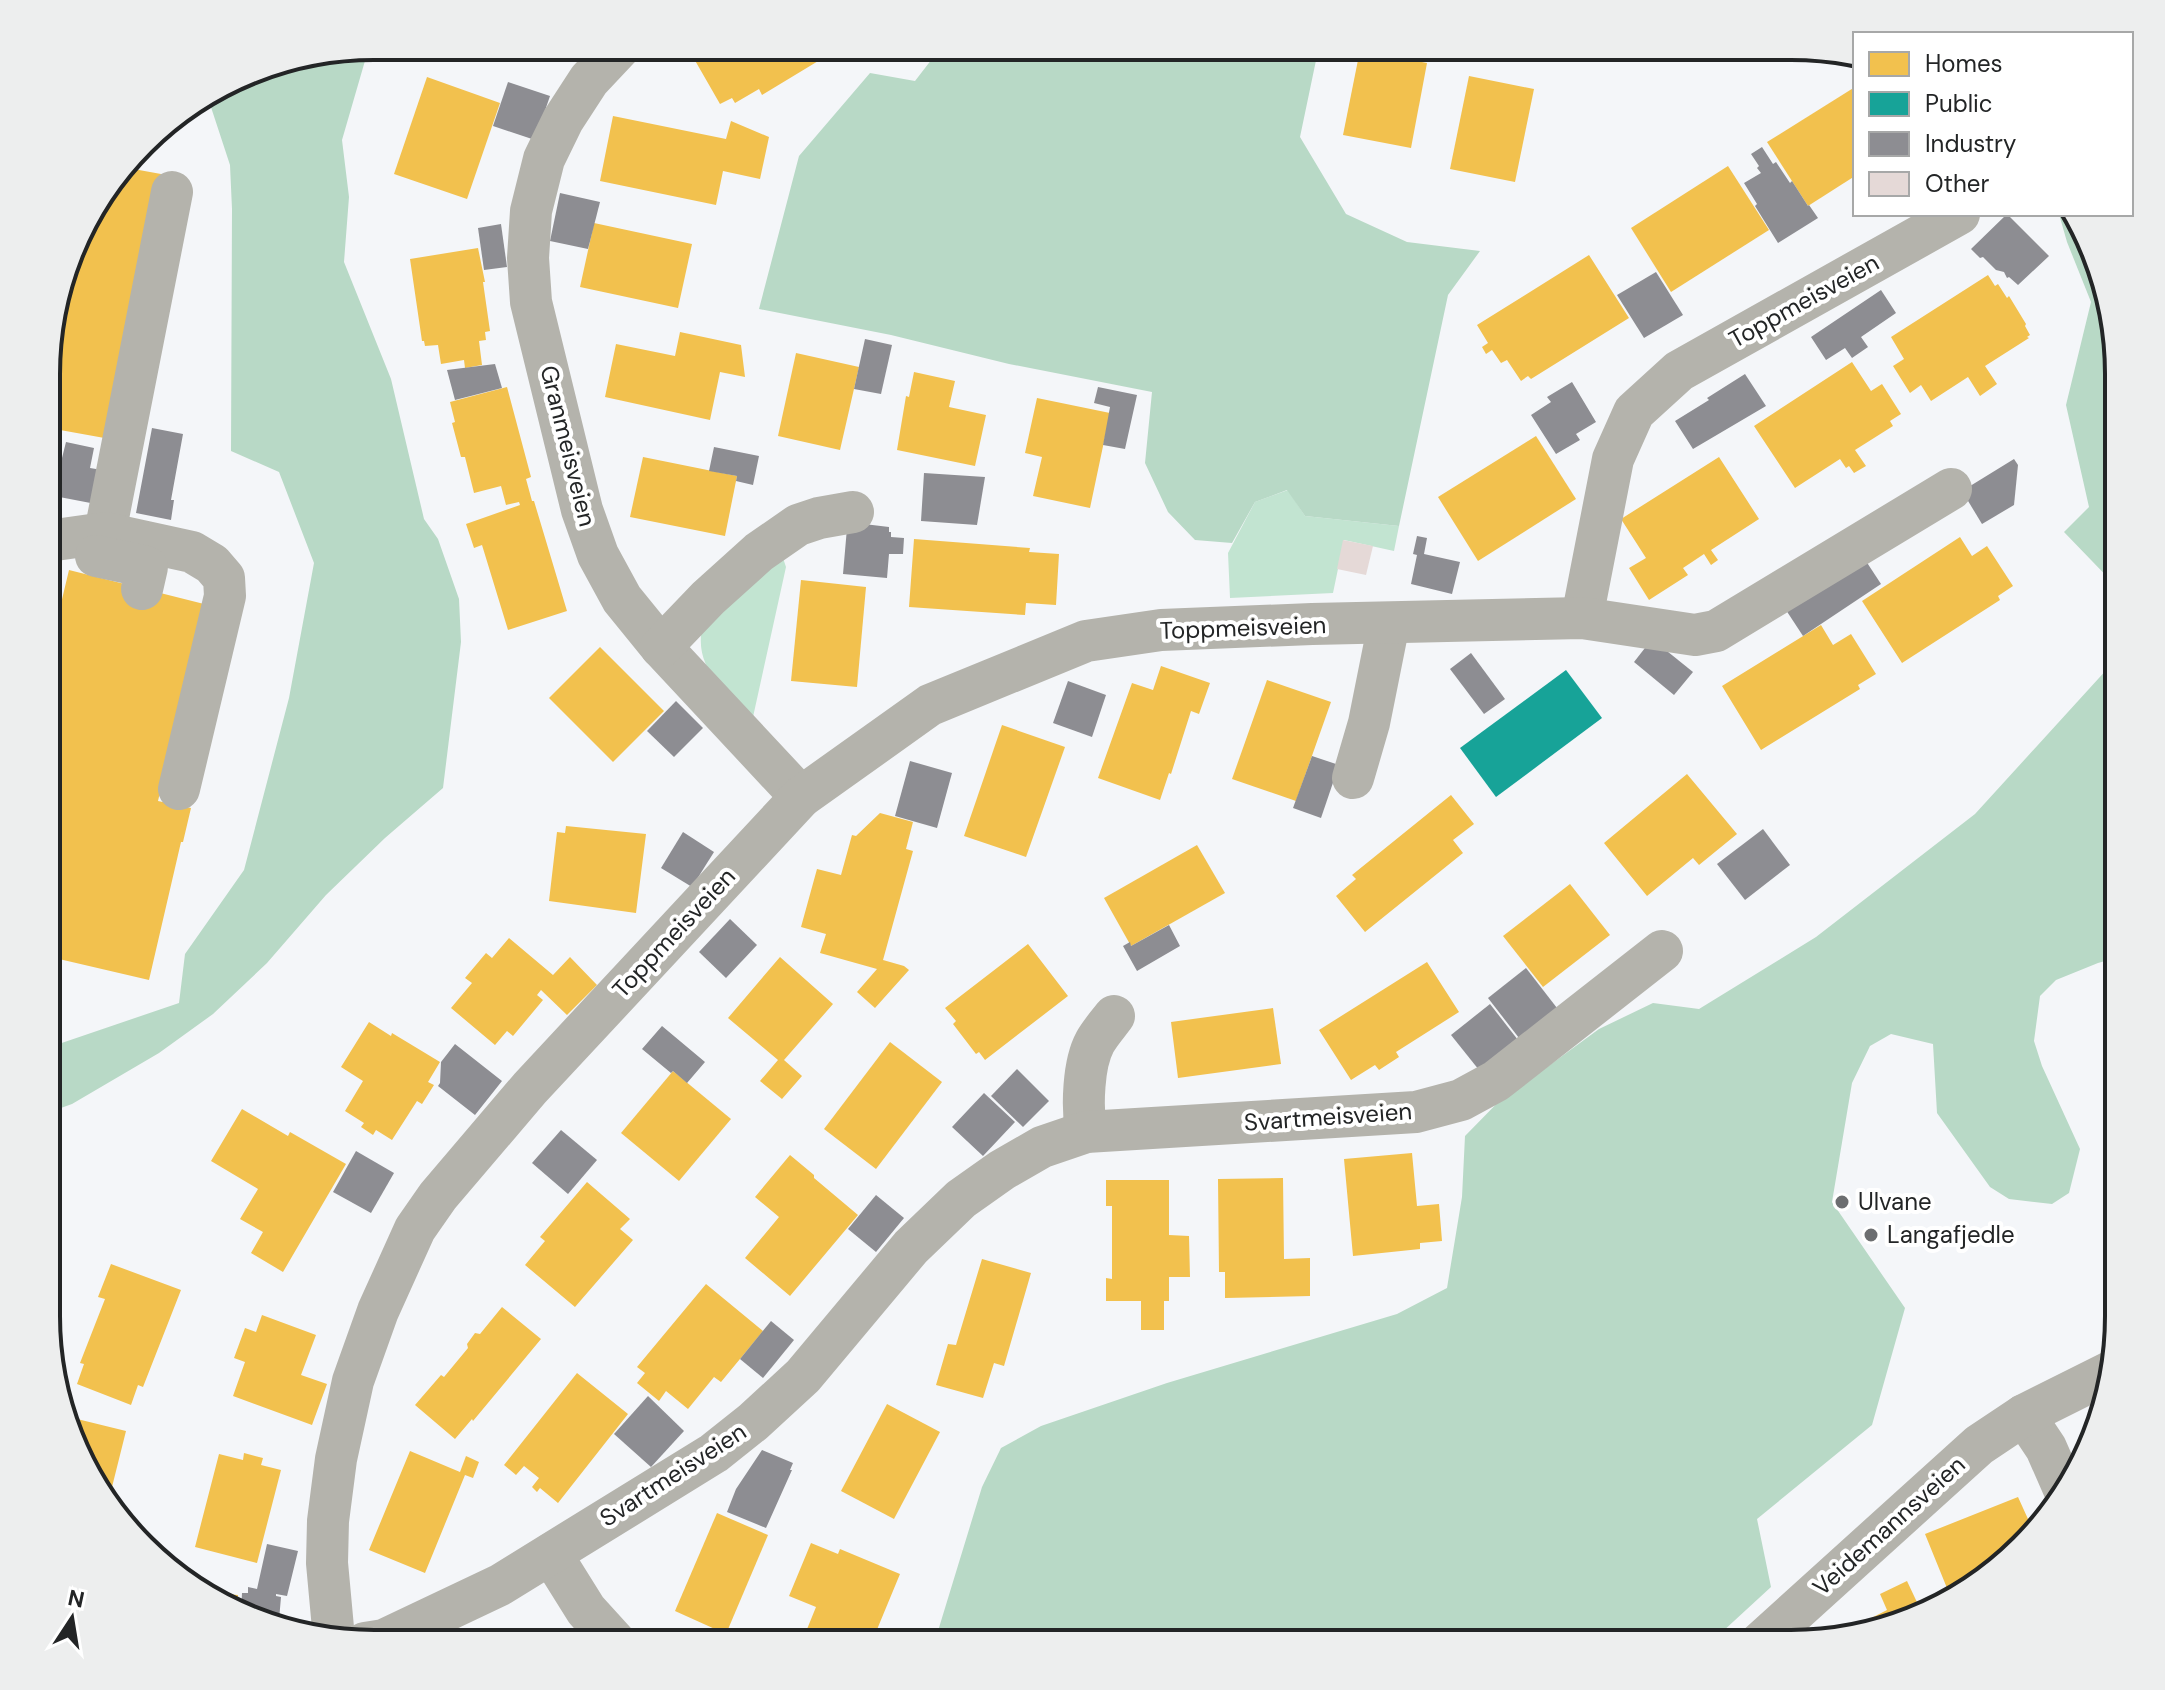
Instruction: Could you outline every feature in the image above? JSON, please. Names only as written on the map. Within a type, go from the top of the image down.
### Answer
[{"type":"street","name":"Granmeisveien","points":[[608,60],[589,80],[563,120],[544,159],[531,211],[531,302],[582,510],[598,555],[622,599],[661,647],[801,797]]},
{"type":"street","points":[[105,533],[172,192]]},
{"type":"street","name":"Toppmeisveien","points":[[1582,618],[1613,459],[1634,412],[1679,371],[1955,216]]},
{"type":"street","name":"Toppmeisveien","points":[[333,1627],[327,1563],[328,1521],[336,1459],[353,1381],[378,1311],[415,1229],[438,1196],[530,1088],[801,797],[930,705],[1086,641],[1161,630],[1582,618],[1695,635],[1716,631],[1951,489]]},
{"type":"street","points":[[661,647],[708,598],[759,552],[798,525],[853,512]]},
{"type":"street","points":[[60,541],[105,533],[192,552],[212,564],[224,578],[225,596],[179,789]]},
{"type":"street","points":[[60,546],[147,567],[142,589]]},
{"type":"street","points":[[1353,778],[1369,723],[1389,623]]},
{"type":"street","name":"Svartmeisveien","points":[[405,1630],[500,1585],[714,1453],[803,1376],[911,1247],[961,1199],[1042,1147],[1086,1132],[1416,1112],[1461,1100],[1496,1081],[1662,951]]},
{"type":"street","points":[[1086,1132],[1087,1068],[1094,1044],[1114,1016]]},
{"type":"street","name":"Veidemannsveien","points":[[1774,1630],[1979,1445],[2024,1415],[2099,1378]]},
{"type":"street","points":[[2024,1415],[2046,1448],[2059,1479]]},
{"type":"street","points":[[551,1554],[586,1610],[604,1630]]},
{"type":"green space","points":[[365,60],[342,140],[349,197],[344,262],[391,379],[424,519],[438,539],[459,599],[461,642],[443,788],[326,895],[267,963],[213,1014],[159,1053],[60,1108],[60,1044],[179,1003],[185,954],[244,870],[289,698],[314,563],[279,472],[231,451],[230,165],[211,106],[235,92],[293,71]]},
{"type":"green space","points":[[931,60],[1316,60],[1300,137],[1346,214],[1407,242],[1480,251],[1448,295],[1399,526],[1305,516],[1287,490],[1255,502],[1232,543],[1195,540],[1168,512],[1145,463],[1152,392],[759,309],[799,156],[870,73],[915,81]]},
{"type":"green space","points":[[2060,216],[2073,235],[2088,273],[2102,333],[2105,374],[2105,574],[2064,532],[2089,507],[2066,405],[2091,302]]},
{"type":"green space","points":[[1288,490],[1305,516],[1399,526],[1394,551],[1344,540],[1333,593],[1230,598],[1228,553],[1255,502]]},
{"type":"green space","points":[[781,552],[786,567],[753,717],[722,687],[706,665],[701,639],[703,623]]},
{"type":"green space","points":[[2105,671],[2105,961],[2056,980],[2040,996],[2034,1041],[2042,1066],[2080,1149],[2069,1193],[2052,1204],[2009,1199],[1990,1187],[1937,1113],[1933,1044],[1891,1034],[1870,1046],[1852,1083],[1832,1202],[1905,1308],[1872,1425],[1757,1519],[1771,1587],[1724,1630],[938,1630],[982,1487],[1001,1448],[1041,1426],[1167,1383],[1397,1314],[1447,1288],[1462,1197],[1465,1136],[1513,1087],[1543,1070],[1599,1029],[1653,1003],[1699,1009],[1816,937],[1975,814]]},
{"type":"building: Homes","points":[[695,60],[820,60],[762,95],[759,89],[735,103],[732,98],[720,104]]},
{"type":"building: Homes","points":[[1358,60],[1427,63],[1411,148],[1343,135]]},
{"type":"building: Homes","points":[[1469,76],[1534,89],[1515,182],[1450,169]]},
{"type":"building: Homes","points":[[427,77],[500,103],[467,199],[394,174]]},
{"type":"building: Homes","points":[[1853,88],[1853,177],[1808,206],[1767,142]]},
{"type":"building: Homes","points":[[613,116],[726,139],[731,121],[769,137],[760,179],[723,171],[716,205],[600,181]]},
{"type":"building: Homes","points":[[1728,166],[1769,230],[1671,292],[1631,228]]},
{"type":"building: Homes","points":[[136,169],[161,174],[110,439],[60,430],[61,353],[66,313],[84,254],[102,217]]},
{"type":"building: Homes","points":[[594,223],[692,244],[678,308],[580,287]]},
{"type":"building: Homes","points":[[478,248],[490,331],[485,332],[486,340],[479,341],[482,365],[465,368],[464,360],[441,364],[438,345],[425,346],[422,341],[410,259]]},
{"type":"building: Homes","points":[[1589,255],[1629,318],[1531,379],[1528,376],[1521,381],[1507,360],[1501,363],[1492,350],[1486,354],[1482,347],[1488,343],[1477,325]]},
{"type":"building: Homes","points":[[1988,275],[2007,298],[2009,296],[2026,324],[2029,338],[1985,366],[1997,384],[1980,396],[1968,377],[1931,401],[1921,385],[1910,393],[1893,366],[1904,359],[1891,337]]},
{"type":"building: Homes","points":[[680,332],[741,345],[745,377],[720,372],[710,420],[605,397],[616,344],[675,356]]},
{"type":"building: Homes","points":[[796,353],[859,367],[840,450],[778,436]]},
{"type":"building: Homes","points":[[1852,362],[1871,391],[1882,384],[1901,414],[1890,421],[1893,426],[1855,450],[1866,466],[1854,473],[1840,459],[1795,488],[1754,426]]},
{"type":"building: Homes","points":[[914,372],[955,381],[949,407],[986,415],[975,466],[897,450],[906,396],[909,397]]},
{"type":"building: Homes","points":[[507,387],[531,477],[526,479],[567,611],[508,630],[482,545],[474,548],[466,524],[520,505],[519,502],[506,505],[501,486],[474,493],[452,423],[455,422],[450,402]]},
{"type":"building: Homes","points":[[1037,398],[1110,413],[1090,508],[1033,496],[1042,457],[1025,453]]},
{"type":"building: Homes","points":[[1536,436],[1576,499],[1478,561],[1438,497]]},
{"type":"building: Homes","points":[[643,457],[737,476],[725,536],[630,517]]},
{"type":"building: Homes","points":[[1719,457],[1759,519],[1711,550],[1718,560],[1711,565],[1704,554],[1683,568],[1688,575],[1649,600],[1629,568],[1646,558],[1621,519]]},
{"type":"building: Homes","points":[[1960,537],[1972,556],[1987,546],[2013,586],[1998,596],[2000,600],[1902,663],[1862,601]]},
{"type":"building: Homes","points":[[914,539],[1030,548],[1029,552],[1059,554],[1056,605],[1026,603],[1025,615],[909,607]]},
{"type":"building: Homes","points":[[69,570],[204,604],[158,801],[191,808],[149,980],[60,959],[60,608]]},
{"type":"building: Homes","points":[[801,580],[866,587],[857,687],[791,681]]},
{"type":"building: Homes","points":[[1821,625],[1833,645],[1851,634],[1876,674],[1858,685],[1860,689],[1761,750],[1722,686]]},
{"type":"building: Homes","points":[[600,647],[664,711],[613,762],[549,698]]},
{"type":"building: Homes","points":[[1161,666],[1210,683],[1199,714],[1191,711],[1160,800],[1098,778],[1132,683],[1153,690]]},
{"type":"building: Homes","points":[[1267,680],[1331,702],[1296,801],[1232,779]]},
{"type":"building: Homes","points":[[1002,725],[1065,747],[1026,857],[964,836]]},
{"type":"building: Homes","points":[[1687,774],[1737,834],[1699,865],[1693,858],[1647,896],[1604,843]]},
{"type":"building: Homes","points":[[1451,795],[1474,824],[1453,840],[1463,853],[1365,932],[1336,896],[1356,879],[1352,875]]},
{"type":"building: Homes","points":[[880,813],[913,822],[906,849],[913,851],[883,960],[909,970],[875,1008],[857,992],[877,969],[820,953],[826,934],[801,927],[817,869],[841,875],[852,835],[856,836]]},
{"type":"building: Homes","points":[[566,826],[646,834],[636,913],[549,901],[557,832],[565,833]]},
{"type":"building: Homes","points":[[1197,845],[1225,893],[1131,946],[1104,898]]},
{"type":"building: Homes","points":[[1570,884],[1610,935],[1543,987],[1503,936]]},
{"type":"building: Homes","points":[[509,938],[553,975],[570,957],[597,985],[567,1015],[541,990],[537,995],[543,1000],[513,1036],[507,1031],[495,1045],[451,1008],[472,983],[465,978],[486,953],[492,958]]},
{"type":"building: Homes","points":[[1028,944],[1068,996],[985,1060],[979,1052],[976,1054],[945,1008]]},
{"type":"building: Homes","points":[[780,957],[833,1004],[784,1060],[802,1076],[782,1099],[760,1081],[778,1060],[728,1018]]},
{"type":"building: Homes","points":[[1427,962],[1459,1012],[1396,1052],[1399,1057],[1379,1070],[1375,1065],[1351,1080],[1319,1030]]},
{"type":"building: Homes","points":[[1273,1008],[1281,1064],[1178,1078],[1171,1022]]},
{"type":"building: Homes","points":[[369,1022],[440,1062],[428,1082],[434,1085],[422,1104],[417,1101],[392,1140],[376,1130],[373,1135],[361,1127],[364,1123],[345,1111],[363,1081],[341,1067]]},
{"type":"building: Homes","points":[[890,1042],[942,1082],[876,1169],[824,1129]]},
{"type":"building: Homes","points":[[673,1071],[731,1119],[679,1181],[621,1133]]},
{"type":"building: Homes","points":[[242,1109],[346,1164],[283,1272],[251,1253],[263,1232],[240,1219],[258,1189],[211,1161]]},
{"type":"building: Homes","points":[[1412,1153],[1417,1206],[1439,1204],[1442,1241],[1420,1243],[1420,1249],[1353,1256],[1344,1159]]},
{"type":"building: Homes","points":[[790,1155],[858,1215],[790,1296],[745,1258],[779,1217],[755,1197]]},
{"type":"building: Homes","points":[[1283,1178],[1284,1259],[1310,1258],[1310,1296],[1225,1298],[1225,1272],[1219,1272],[1218,1179]]},
{"type":"building: Homes","points":[[1106,1180],[1169,1180],[1169,1235],[1189,1236],[1190,1277],[1169,1277],[1169,1301],[1164,1301],[1164,1330],[1141,1330],[1141,1301],[1106,1301],[1106,1278],[1112,1279],[1112,1206],[1106,1206]]},
{"type":"building: Homes","points":[[587,1182],[630,1219],[620,1229],[633,1240],[575,1307],[525,1265],[545,1241],[540,1237]]},
{"type":"building: Homes","points":[[982,1259],[1031,1273],[1004,1366],[994,1363],[983,1398],[936,1385],[948,1344],[956,1345]]},
{"type":"building: Homes","points":[[111,1264],[181,1290],[143,1387],[138,1385],[131,1405],[77,1384],[84,1364],[80,1363],[105,1299],[98,1297]]},
{"type":"building: Homes","points":[[706,1284],[763,1331],[721,1382],[714,1377],[688,1409],[666,1391],[659,1401],[637,1383],[645,1373],[637,1367]]},
{"type":"building: Homes","points":[[502,1307],[541,1339],[455,1439],[415,1405],[441,1375],[444,1377],[468,1348],[467,1344],[475,1333],[480,1334]]},
{"type":"building: Homes","points":[[262,1315],[316,1335],[301,1375],[327,1384],[312,1425],[233,1396],[245,1362],[234,1358],[245,1328],[256,1332]]},
{"type":"building: Homes","points":[[577,1373],[628,1414],[558,1503],[540,1488],[537,1492],[532,1487],[539,1478],[524,1466],[516,1475],[504,1465]]},
{"type":"building: Homes","points":[[887,1404],[940,1432],[894,1519],[841,1491]]},
{"type":"building: Homes","points":[[78,1419],[126,1431],[112,1488],[92,1455]]},
{"type":"building: Homes","points":[[410,1451],[460,1472],[466,1456],[479,1462],[473,1478],[465,1475],[425,1573],[369,1550]]},
{"type":"building: Homes","points":[[244,1453],[263,1458],[261,1465],[281,1470],[257,1563],[195,1547],[219,1454],[243,1460]]},
{"type":"building: Homes","points":[[2018,1497],[2028,1519],[2031,1518],[1998,1552],[1947,1588],[1925,1534]]},
{"type":"building: Homes","points":[[717,1513],[768,1535],[728,1630],[717,1630],[675,1611]]},
{"type":"building: Homes","points":[[811,1543],[838,1554],[840,1549],[900,1574],[877,1630],[807,1630],[816,1607],[789,1596]]},
{"type":"building: Homes","points":[[1907,1581],[1917,1603],[1867,1620],[1887,1610],[1880,1594]]},
{"type":"building: Public","points":[[1566,670],[1602,718],[1496,797],[1460,748]]},
{"type":"building: Industry","points":[[508,82],[550,96],[535,140],[493,126]]},
{"type":"building: Industry","points":[[1762,147],[1773,164],[1776,162],[1790,183],[1792,181],[1818,218],[1778,243],[1744,183],[1761,173],[1751,154]]},
{"type":"building: Industry","points":[[560,193],[600,202],[588,249],[550,241]]},
{"type":"building: Industry","points":[[2005,216],[2009,216],[2049,256],[2018,285],[1971,249]]},
{"type":"building: Industry","points":[[501,224],[507,267],[484,270],[478,228]]},
{"type":"building: Industry","points":[[1656,272],[1683,315],[1644,338],[1617,295]]},
{"type":"building: Industry","points":[[1881,290],[1896,313],[1861,337],[1868,347],[1852,358],[1845,348],[1826,360],[1811,337]]},
{"type":"building: Industry","points":[[865,339],[892,345],[881,394],[854,389]]},
{"type":"building: Industry","points":[[495,364],[502,388],[455,400],[447,370]]},
{"type":"building: Industry","points":[[1745,374],[1766,406],[1693,449],[1675,421]]},
{"type":"building: Industry","points":[[1572,382],[1596,422],[1576,434],[1580,440],[1556,454],[1531,415],[1551,402],[1547,397]]},
{"type":"building: Industry","points":[[1098,387],[1137,395],[1125,449],[1103,445],[1110,407],[1094,403]]},
{"type":"building: Industry","points":[[152,428],[183,434],[171,500],[174,500],[171,520],[136,513]]},
{"type":"building: Industry","points":[[66,442],[94,448],[90,468],[108,471],[101,505],[60,497],[61,462]]},
{"type":"building: Industry","points":[[714,447],[759,456],[753,485],[736,481],[737,476],[709,471]]},
{"type":"building: Industry","points":[[2014,459],[2018,465],[2014,505],[1982,524],[1962,491]]},
{"type":"building: Industry","points":[[924,473],[985,477],[977,525],[921,521]]},
{"type":"building: Industry","points":[[864,524],[889,527],[891,537],[904,538],[903,554],[889,554],[887,578],[843,574],[847,528]]},
{"type":"building: Industry","points":[[1417,536],[1427,538],[1424,554],[1460,562],[1452,594],[1411,584]]},
{"type":"building: Industry","points":[[1862,555],[1881,584],[1803,636],[1784,607]]},
{"type":"building: Industry","points":[[1652,639],[1693,672],[1674,695],[1634,662]]},
{"type":"building: Industry","points":[[1471,653],[1505,699],[1484,714],[1450,669]]},
{"type":"building: Industry","points":[[1068,681],[1106,695],[1092,737],[1053,723]]},
{"type":"building: Industry","points":[[676,701],[703,728],[674,757],[647,731]]},
{"type":"building: Industry","points":[[1312,756],[1339,765],[1321,818],[1293,808]]},
{"type":"building: Industry","points":[[910,761],[952,773],[937,828],[895,816]]},
{"type":"building: Industry","points":[[1763,829],[1790,865],[1745,900],[1717,864]]},
{"type":"building: Industry","points":[[683,832],[714,852],[692,887],[661,868]]},
{"type":"building: Industry","points":[[730,919],[757,945],[726,978],[699,952]]},
{"type":"building: Industry","points":[[1169,925],[1180,946],[1137,971],[1123,946],[1130,942],[1131,946]]},
{"type":"building: Industry","points":[[1526,968],[1557,1008],[1519,1038],[1488,998]]},
{"type":"building: Industry","points":[[1490,1004],[1518,1040],[1479,1070],[1451,1035]]},
{"type":"building: Industry","points":[[662,1026],[705,1062],[687,1083],[642,1049]]},
{"type":"building: Industry","points":[[455,1044],[502,1081],[475,1115],[438,1086],[441,1062]]},
{"type":"building: Industry","points":[[1017,1069],[1049,1101],[1023,1127],[991,1096]]},
{"type":"building: Industry","points":[[984,1093],[1015,1122],[983,1156],[952,1127]]},
{"type":"building: Industry","points":[[561,1130],[597,1160],[568,1194],[532,1163]]},
{"type":"building: Industry","points":[[356,1151],[394,1173],[371,1213],[333,1192]]},
{"type":"building: Industry","points":[[876,1195],[904,1218],[876,1252],[848,1229]]},
{"type":"building: Industry","points":[[771,1321],[794,1340],[763,1378],[740,1359]]},
{"type":"building: Industry","points":[[648,1396],[684,1431],[651,1467],[614,1434]]},
{"type":"building: Industry","points":[[762,1450],[793,1463],[766,1528],[727,1512],[736,1489]]},
{"type":"building: Industry","points":[[267,1544],[298,1551],[287,1596],[276,1594],[281,1597],[279,1615],[242,1601],[242,1593],[248,1593],[248,1587],[257,1589]]},
{"type":"building: Other","points":[[1343,540],[1373,546],[1366,575],[1337,569]]},
{"type":"place","name":"Ulvane","points":[[1842,1202]]},
{"type":"place","name":"Langafjedle","points":[[1871,1235]]}]
